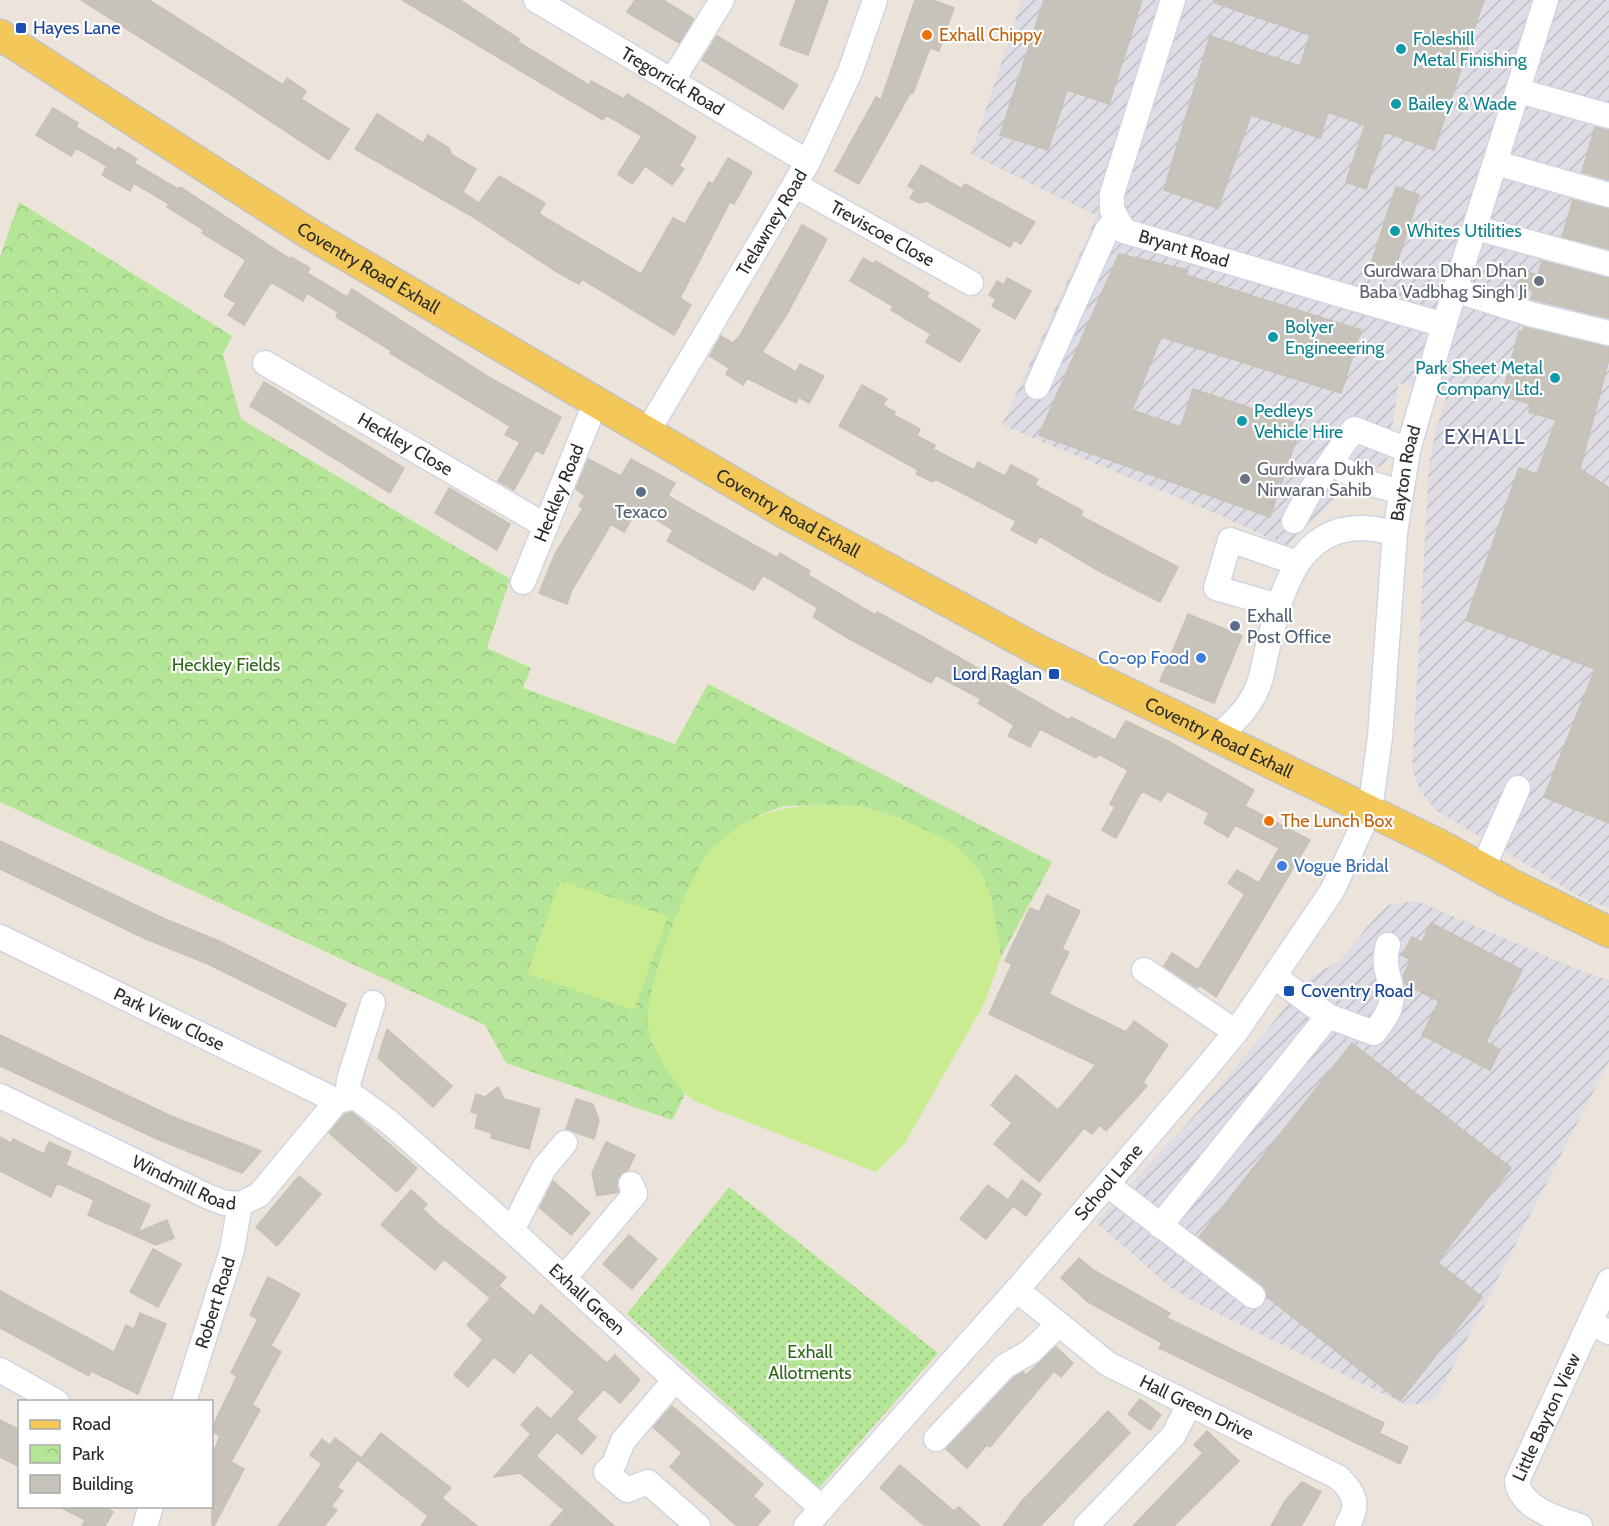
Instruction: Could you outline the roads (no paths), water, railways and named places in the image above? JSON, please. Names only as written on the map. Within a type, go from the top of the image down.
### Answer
[{"type":"main road","name":"Coventry Road Exhall","points":[[0,35],[310,234],[646,434],[826,536],[1026,643],[1370,810],[1609,932]]},
{"type":"street","name":"Tregorrick Road","points":[[536,0],[808,162]]},
{"type":"street","points":[[672,81],[722,0]]},
{"type":"street","name":"Trelawney Road","points":[[646,434],[808,162],[850,72],[875,0]]},
{"type":"street","name":"Bryant Road","points":[[1173,0],[1112,194],[1112,210],[1124,231],[1444,325]]},
{"type":"street","name":"Bayton Road","points":[[1370,810],[1380,737],[1395,533],[1408,450],[1444,325],[1546,0]]},
{"type":"street","points":[[1519,91],[1609,116]]},
{"type":"street","points":[[1496,163],[1609,195]]},
{"type":"street","name":"Treviscoe Close","points":[[795,185],[971,283]]},
{"type":"street","points":[[1037,387],[1107,230],[1117,219]]},
{"type":"street","points":[[1476,228],[1609,264]]},
{"type":"street","points":[[1455,290],[1530,314],[1609,333]]},
{"type":"street","name":"Heckley Close","points":[[265,363],[546,525]]},
{"type":"street","name":"Heckley Road","points":[[523,582],[595,404]]},
{"type":"street","points":[[1294,521],[1308,495],[1354,429],[1408,450]]},
{"type":"street","points":[[1330,463],[1369,483],[1401,492]]},
{"type":"street","name":"Bayton Road","points":[[1218,736],[1245,709],[1257,690],[1278,606],[1297,563],[1315,543],[1336,532],[1363,528],[1395,533]]},
{"type":"street","points":[[1278,606],[1216,588],[1230,540],[1297,563]]},
{"type":"street","points":[[1483,868],[1518,788]]},
{"type":"street","name":"School Lane","points":[[806,1526],[1017,1290],[1236,1032],[1332,891],[1370,810]]},
{"type":"street","name":"Park View Close","points":[[0,936],[342,1099]]},
{"type":"street","points":[[1275,977],[1329,1016],[1374,1033],[1386,1017],[1391,1002],[1384,965],[1388,945]]},
{"type":"street","points":[[1144,970],[1236,1032]]},
{"type":"street","name":"Windmill Road","points":[[0,1096],[209,1197],[225,1203],[240,1204],[259,1195],[342,1099],[373,1003]]},
{"type":"street","points":[[1160,1226],[1329,1016]]},
{"type":"street","name":"Exhall Green","points":[[342,1099],[364,1102],[512,1230],[675,1380],[822,1508]]},
{"type":"street","points":[[512,1230],[544,1168],[565,1143]]},
{"type":"street","points":[[564,1278],[635,1194],[631,1184]]},
{"type":"street","points":[[1108,1185],[1253,1296]]},
{"type":"street","name":"Robert Road","points":[[184,1400],[232,1250],[240,1204]]},
{"type":"street","name":"Little Bayton View","points":[[1580,1526],[1527,1501],[1518,1488],[1517,1481],[1599,1327],[1609,1281]]},
{"type":"street","name":"Hall Green Drive","points":[[1017,1290],[1108,1364],[1338,1477],[1351,1490],[1356,1501],[1354,1514],[1347,1526]]},
{"type":"street","points":[[936,1439],[1005,1366],[1030,1352],[1058,1325]]},
{"type":"street","points":[[0,1370],[55,1400]]},
{"type":"street","points":[[675,1380],[623,1441],[614,1464],[606,1472],[627,1490],[648,1482],[698,1526]]},
{"type":"street","points":[[1086,1526],[1173,1436],[1189,1405]]},
{"type":"street","points":[[145,1526],[150,1508]]},
{"type":"place","name":"Hayes Lane","points":[[21,28]]},
{"type":"place","name":"Exhall Chippy","points":[[927,35]]},
{"type":"place","name":"Foleshill Metal Finishing","points":[[1401,49]]},
{"type":"place","name":"Bailey & Wade","points":[[1396,104]]},
{"type":"place","name":"Whites Utilities","points":[[1395,231]]},
{"type":"place","name":"Gurdwara Dhan Dhan Baba Vadbhag Singh Ji","points":[[1539,281]]},
{"type":"place","name":"Bolyer Engineeering","points":[[1273,337]]},
{"type":"place","name":"Park Sheet Metal Company Ltd.","points":[[1555,378]]},
{"type":"place","name":"Pedleys Vehicle Hire","points":[[1242,421]]},
{"type":"place","name":"Gurdwara Dukh Nirwaran Sahib","points":[[1245,479]]},
{"type":"place","name":"Texaco","points":[[641,492]]},
{"type":"place","name":"Exhall Post Office","points":[[1235,626]]},
{"type":"place","name":"Co-op Food","points":[[1201,658]]},
{"type":"place","name":"Lord Raglan","points":[[1054,674]]},
{"type":"place","name":"The Lunch Box","points":[[1269,821]]},
{"type":"place","name":"Vogue Bridal","points":[[1282,866]]},
{"type":"place","name":"Coventry Road","points":[[1289,991]]},
{"type":"district","name":"EXHALL","points":[[1485,436]]},
{"type":"park label","name":"Heckley Fields","points":[[226,665]]},
{"type":"park label","name":"Exhall Allotments","points":[[810,1362]]}]
